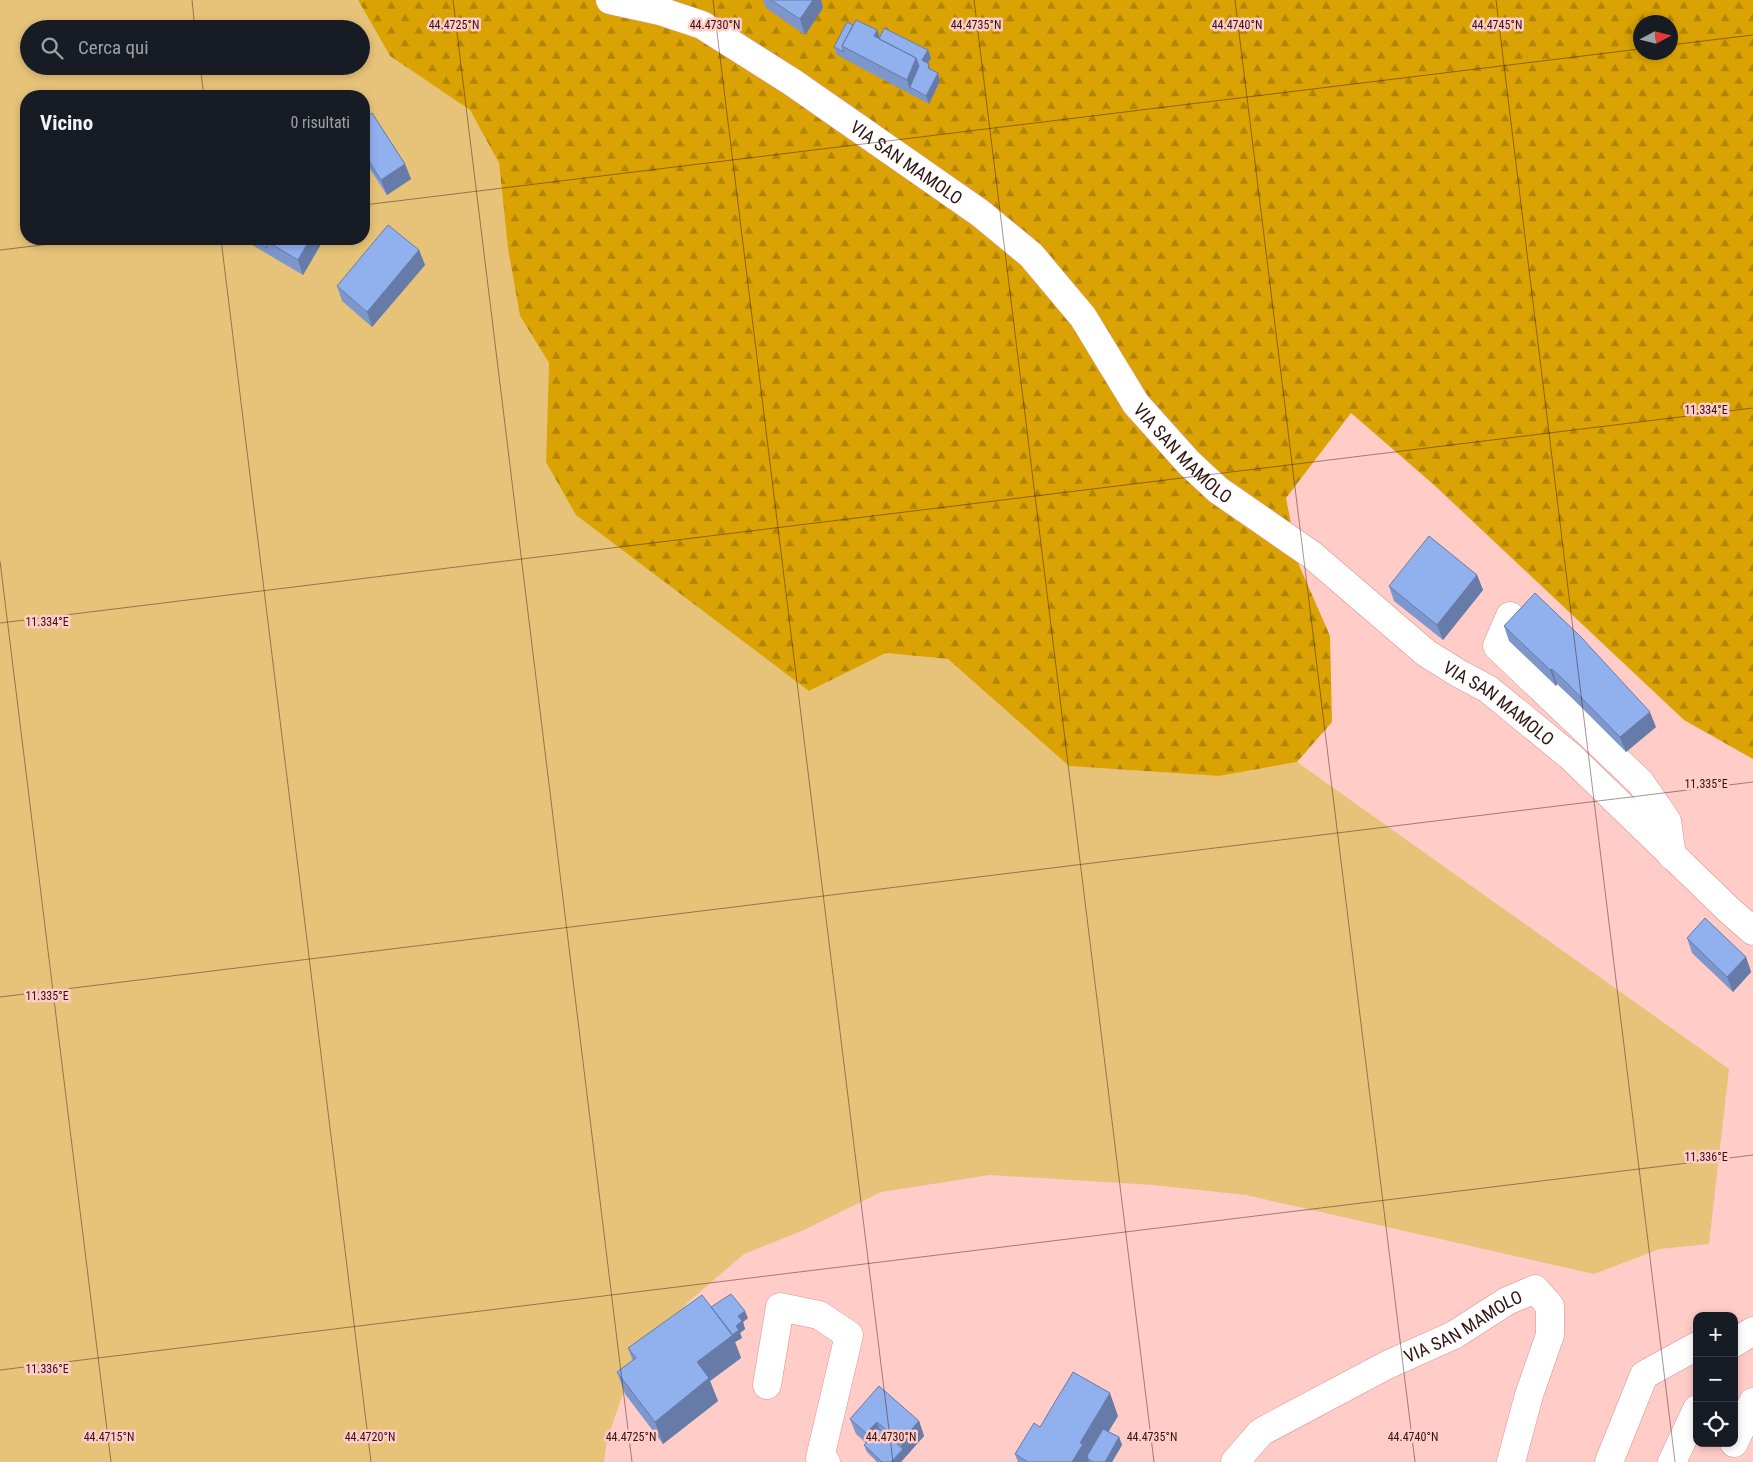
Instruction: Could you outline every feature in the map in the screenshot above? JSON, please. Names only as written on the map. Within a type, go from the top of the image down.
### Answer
[{"type":"street","name":"VIA SAN MAMOLO","points":[[610,0],[660,11],[702,25],[792,82],[980,213],[1031,255],[1077,310],[1136,404],[1188,463],[1218,490],[1312,555],[1426,653],[1488,689],[1570,756],[1672,856],[1753,931]]},
{"type":"street","points":[[1510,616],[1497,646],[1640,782],[1668,820],[1672,856]]},
{"type":"street","name":"VIA SAN MAMOLO","points":[[1235,1462],[1261,1432],[1387,1365],[1454,1335],[1508,1301],[1535,1289],[1550,1306],[1550,1335],[1529,1396],[1511,1462]]},
{"type":"street","points":[[767,1385],[780,1307],[818,1315],[849,1335],[820,1458],[826,1462]]},
{"type":"street","points":[[1738,1340],[1753,1331]]},
{"type":"street","points":[[1609,1462],[1644,1375],[1693,1348]]},
{"type":"street","points":[[1738,1434],[1753,1402]]},
{"type":"street","points":[[1672,1462],[1693,1418]]},
{"type":"street","points":[[1726,1462],[1732,1447]]},
{"type":"shaded area","points":[[0,0],[358,0],[369,20],[20,20],[20,75],[370,75],[370,21],[390,56],[470,110],[499,163],[508,249],[520,316],[549,363],[546,462],[809,691],[886,653],[948,659],[1069,766],[1219,776],[1297,762],[1729,1069],[1709,1244],[1660,1249],[1594,1274],[1246,1195],[1153,1185],[990,1175],[881,1192],[804,1230],[744,1254],[687,1303],[631,1370],[607,1440],[604,1462],[0,1462]]},
{"type":"green space","points":[[358,0],[1753,0],[1753,759],[1684,720],[1433,484],[1351,413],[1286,498],[1299,565],[1330,636],[1332,722],[1297,762],[1219,776],[1069,766],[948,659],[886,653],[809,691],[576,515],[546,462],[549,363],[520,316],[508,249],[499,163],[470,110],[390,56]]},
{"type":"building","points":[[771,0],[813,0],[800,19]]},
{"type":"building","points":[[856,20],[877,30],[874,36],[916,58],[907,80],[842,46]]},
{"type":"building","points":[[847,22],[853,25],[842,46],[844,52],[834,47]]},
{"type":"building","points":[[884,28],[928,50],[922,60],[929,64],[928,68],[938,73],[926,96],[910,87],[919,66],[916,58],[879,39]]},
{"type":"building","points":[[372,113],[405,164],[381,180],[370,163],[370,114]]},
{"type":"building","points":[[388,225],[419,250],[367,312],[337,286]]},
{"type":"building","points":[[273,245],[307,245],[298,260]]},
{"type":"building","points":[[1429,536],[1477,575],[1437,625],[1389,586]]},
{"type":"building","points":[[1535,593],[1581,637],[1650,712],[1620,737],[1566,682],[1552,669],[1550,670],[1504,626]]},
{"type":"building","points":[[1705,918],[1746,957],[1727,977],[1687,938]]},
{"type":"building","points":[[731,1294],[745,1311],[738,1316],[742,1321],[736,1326],[739,1330],[732,1335],[711,1307]]},
{"type":"building","points":[[702,1295],[733,1335],[697,1362],[709,1378],[655,1422],[617,1372],[636,1358],[628,1348]]},
{"type":"building","points":[[1073,1372],[1110,1393],[1080,1443],[1083,1444],[1072,1462],[1028,1462],[1015,1454],[1034,1423],[1040,1427]]},
{"type":"building","points":[[879,1386],[919,1421],[900,1442],[877,1422],[866,1433],[850,1419]]},
{"type":"building","points":[[879,1429],[903,1449],[891,1462],[882,1462],[864,1445]]},
{"type":"building","points":[[1103,1429],[1119,1437],[1105,1462],[1093,1462],[1087,1456]]}]
